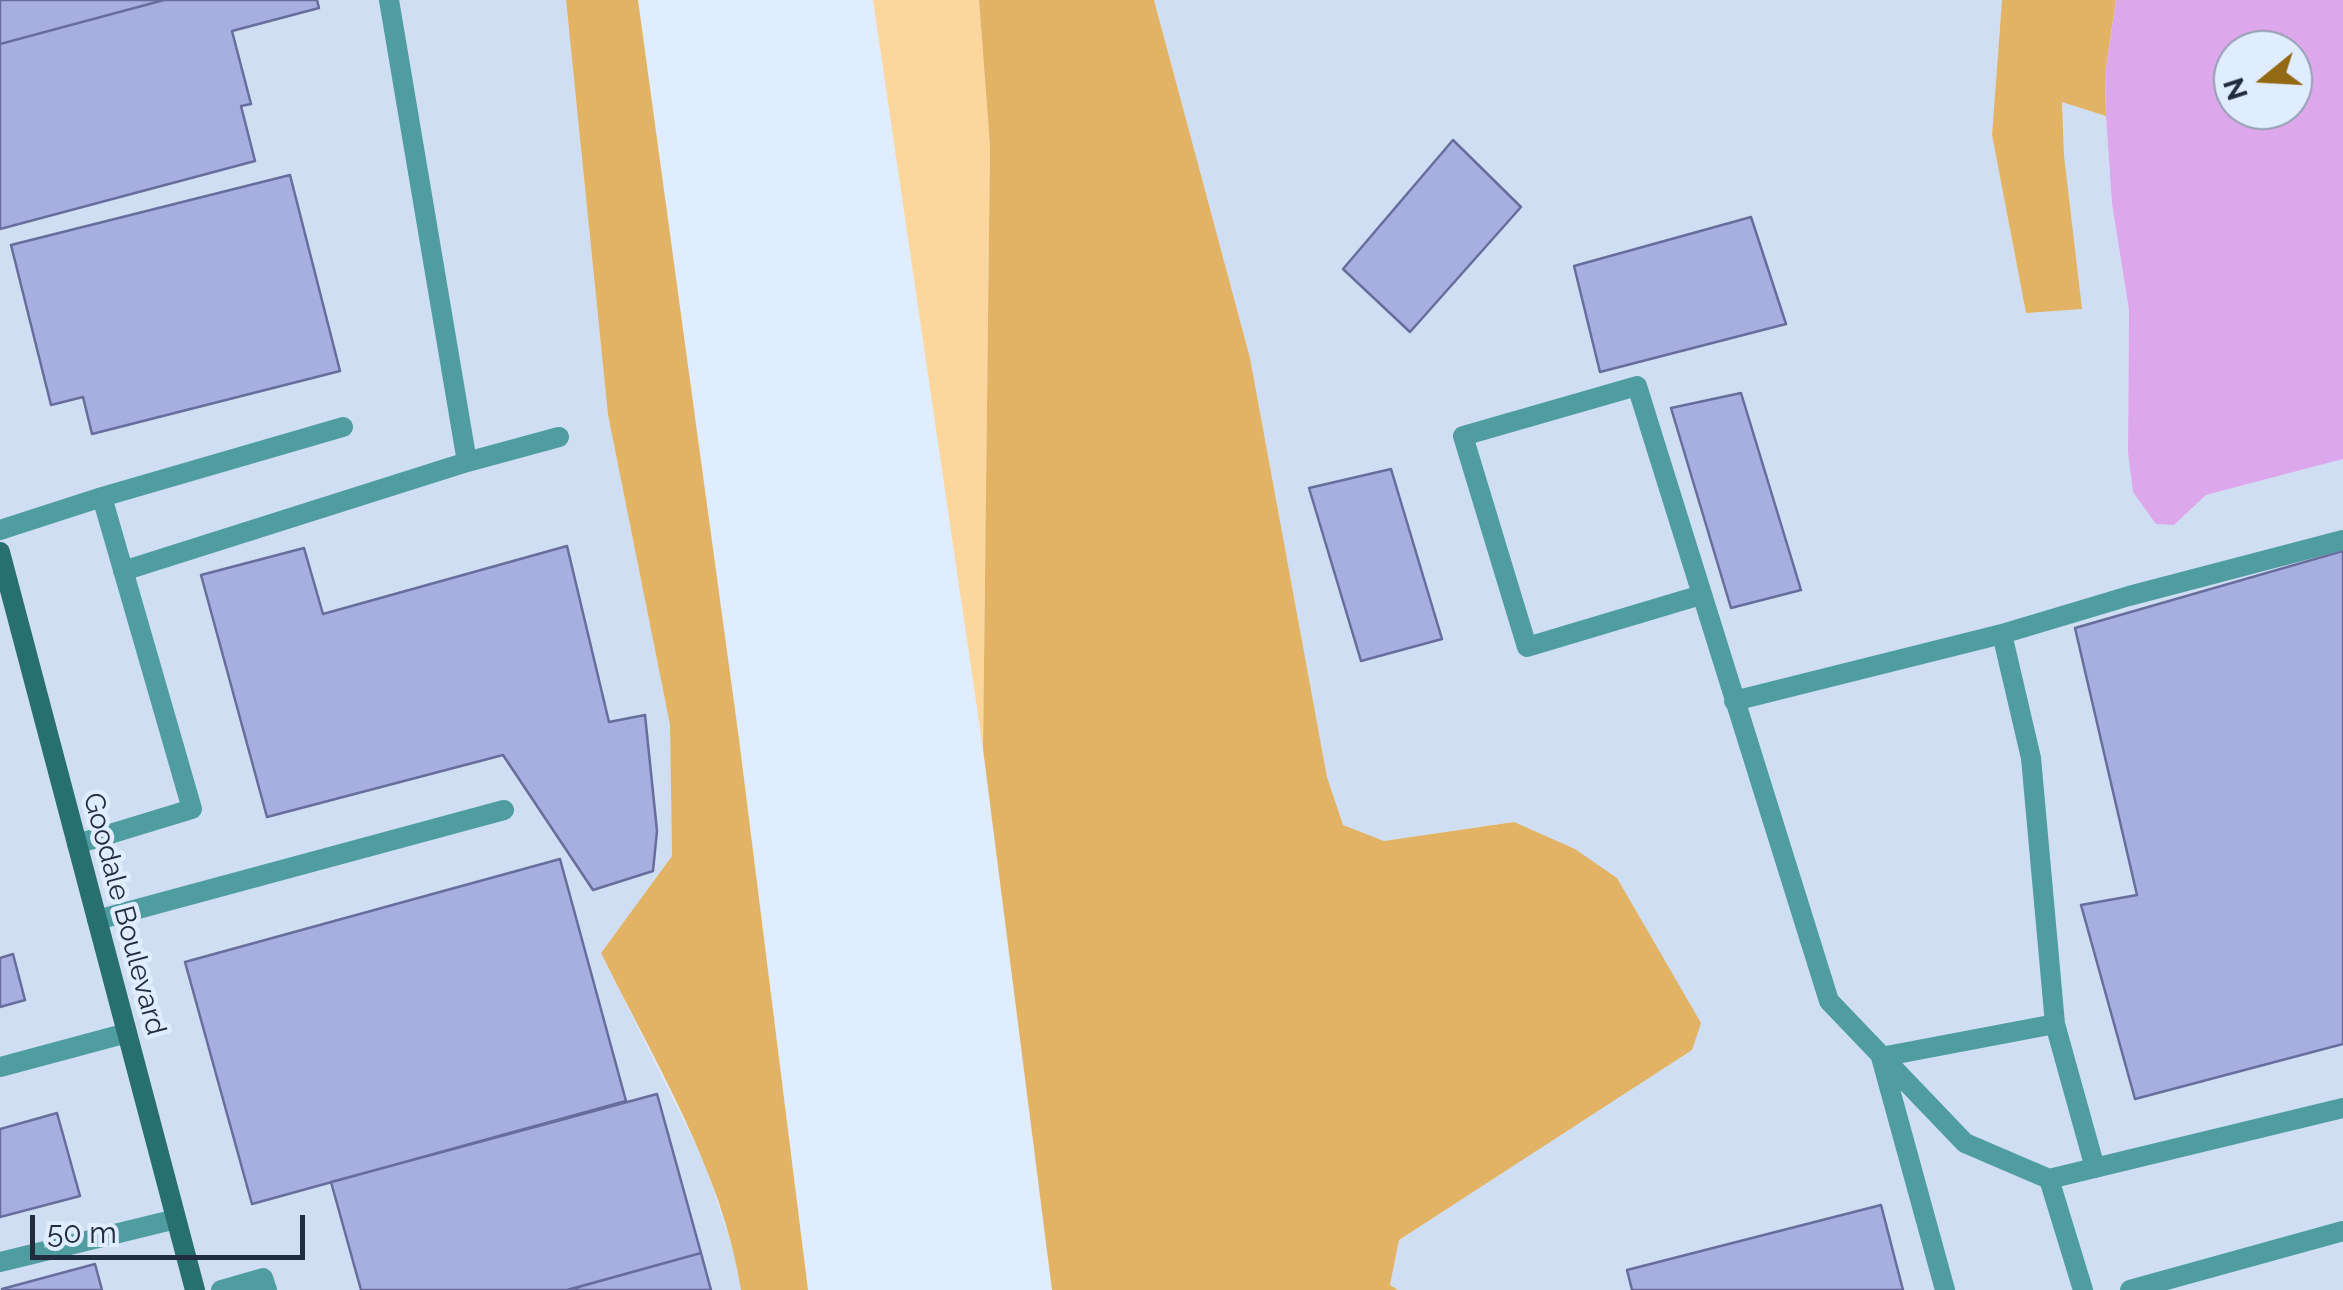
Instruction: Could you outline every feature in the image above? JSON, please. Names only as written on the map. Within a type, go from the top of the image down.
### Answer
[{"type":"main road","name":"Goodale Boulevard","points":[[0,552],[195,1290]]},
{"type":"street","points":[[389,0],[466,462]]},
{"type":"street","points":[[1701,595],[1528,647],[1463,436],[1636,386],[1829,1001],[1965,1143],[2049,1179],[2343,1108]]},
{"type":"street","points":[[0,530],[342,428]]},
{"type":"street","points":[[123,571],[466,462],[559,437]]},
{"type":"street","points":[[77,844],[192,809],[102,497]]},
{"type":"street","points":[[1734,701],[2002,634],[2343,540]]},
{"type":"street","points":[[2002,634],[2031,758],[2054,1024],[2094,1168]]},
{"type":"street","points":[[97,920],[504,810]]},
{"type":"street","points":[[1881,1057],[2054,1024]]},
{"type":"street","points":[[0,1067],[127,1033]]},
{"type":"street","points":[[1881,1057],[1945,1290]]},
{"type":"street","points":[[2049,1179],[2083,1290]]},
{"type":"street","points":[[0,1262],[176,1220]]},
{"type":"street","points":[[2130,1290],[2343,1232]]},
{"type":"street","points":[[221,1290],[264,1278],[267,1290]]},
{"type":"shaded area","points":[[0,0],[566,0],[608,415],[670,725],[672,856],[601,953],[705,1164],[735,1256],[741,1290],[0,1290]]},
{"type":"shaded area","points":[[566,0],[638,0],[739,739],[808,1290],[741,1290],[732,1246],[703,1159],[601,953],[672,856],[670,725],[608,415]]},
{"type":"shaded area","points":[[873,0],[979,0],[990,146],[983,749]]},
{"type":"shaded area","points":[[979,0],[1154,0],[1250,358],[1327,777],[1343,825],[1384,841],[1514,822],[1575,849],[1617,878],[1701,1023],[1692,1050],[1399,1240],[1390,1285],[1398,1290],[1052,1290],[983,749],[990,146]]},
{"type":"shaded area","points":[[1154,0],[2002,0],[1992,135],[2026,313],[2064,156],[2062,101],[2106,116],[2112,204],[2129,310],[2128,452],[2174,525],[2206,495],[2343,459],[2343,1290],[1398,1290],[1390,1286],[1399,1240],[1691,1050],[1655,946],[1617,878],[1514,822],[1384,841],[1343,826],[1327,777],[1250,358]]},
{"type":"shaded area","points":[[2002,0],[2116,0],[2105,75],[2106,116],[2062,102],[2064,156],[2082,309],[2026,313],[1992,135]]},
{"type":"shaded area","points":[[2116,0],[2343,0],[2343,459],[2206,495],[2174,525],[2156,524],[2133,492],[2128,452],[2129,310],[2112,204],[2105,75]]},
{"type":"building","points":[[0,0],[164,0],[0,44]]},
{"type":"building","points":[[164,0],[317,0],[319,8],[232,31],[251,104],[241,106],[255,161],[0,229],[0,44]]},
{"type":"building","points":[[1453,140],[1521,207],[1410,332],[1343,269]]},
{"type":"building","points":[[290,175],[340,371],[92,434],[83,397],[51,405],[11,245]]},
{"type":"building","points":[[1751,217],[1786,324],[1600,372],[1574,266]]},
{"type":"building","points":[[1741,393],[1801,590],[1731,608],[1671,408]]},
{"type":"building","points":[[1391,469],[1442,639],[1361,661],[1309,488]]},
{"type":"building","points":[[567,546],[609,722],[645,715],[657,831],[653,871],[593,890],[503,755],[267,817],[201,575],[304,548],[323,614]]},
{"type":"building","points":[[2343,551],[2343,1044],[2135,1099],[2081,905],[2137,895],[2075,628]]},
{"type":"building","points":[[560,859],[626,1101],[252,1204],[185,962]]},
{"type":"building","points":[[13,954],[25,1000],[0,1007],[0,958]]},
{"type":"building","points":[[657,1094],[701,1253],[567,1290],[361,1290],[331,1182]]},
{"type":"building","points":[[57,1113],[80,1196],[0,1217],[0,1129]]},
{"type":"building","points":[[1881,1205],[1903,1290],[1632,1290],[1627,1270]]},
{"type":"building","points":[[701,1253],[711,1290],[568,1290]]},
{"type":"building","points":[[95,1264],[102,1290],[2,1289]]}]
